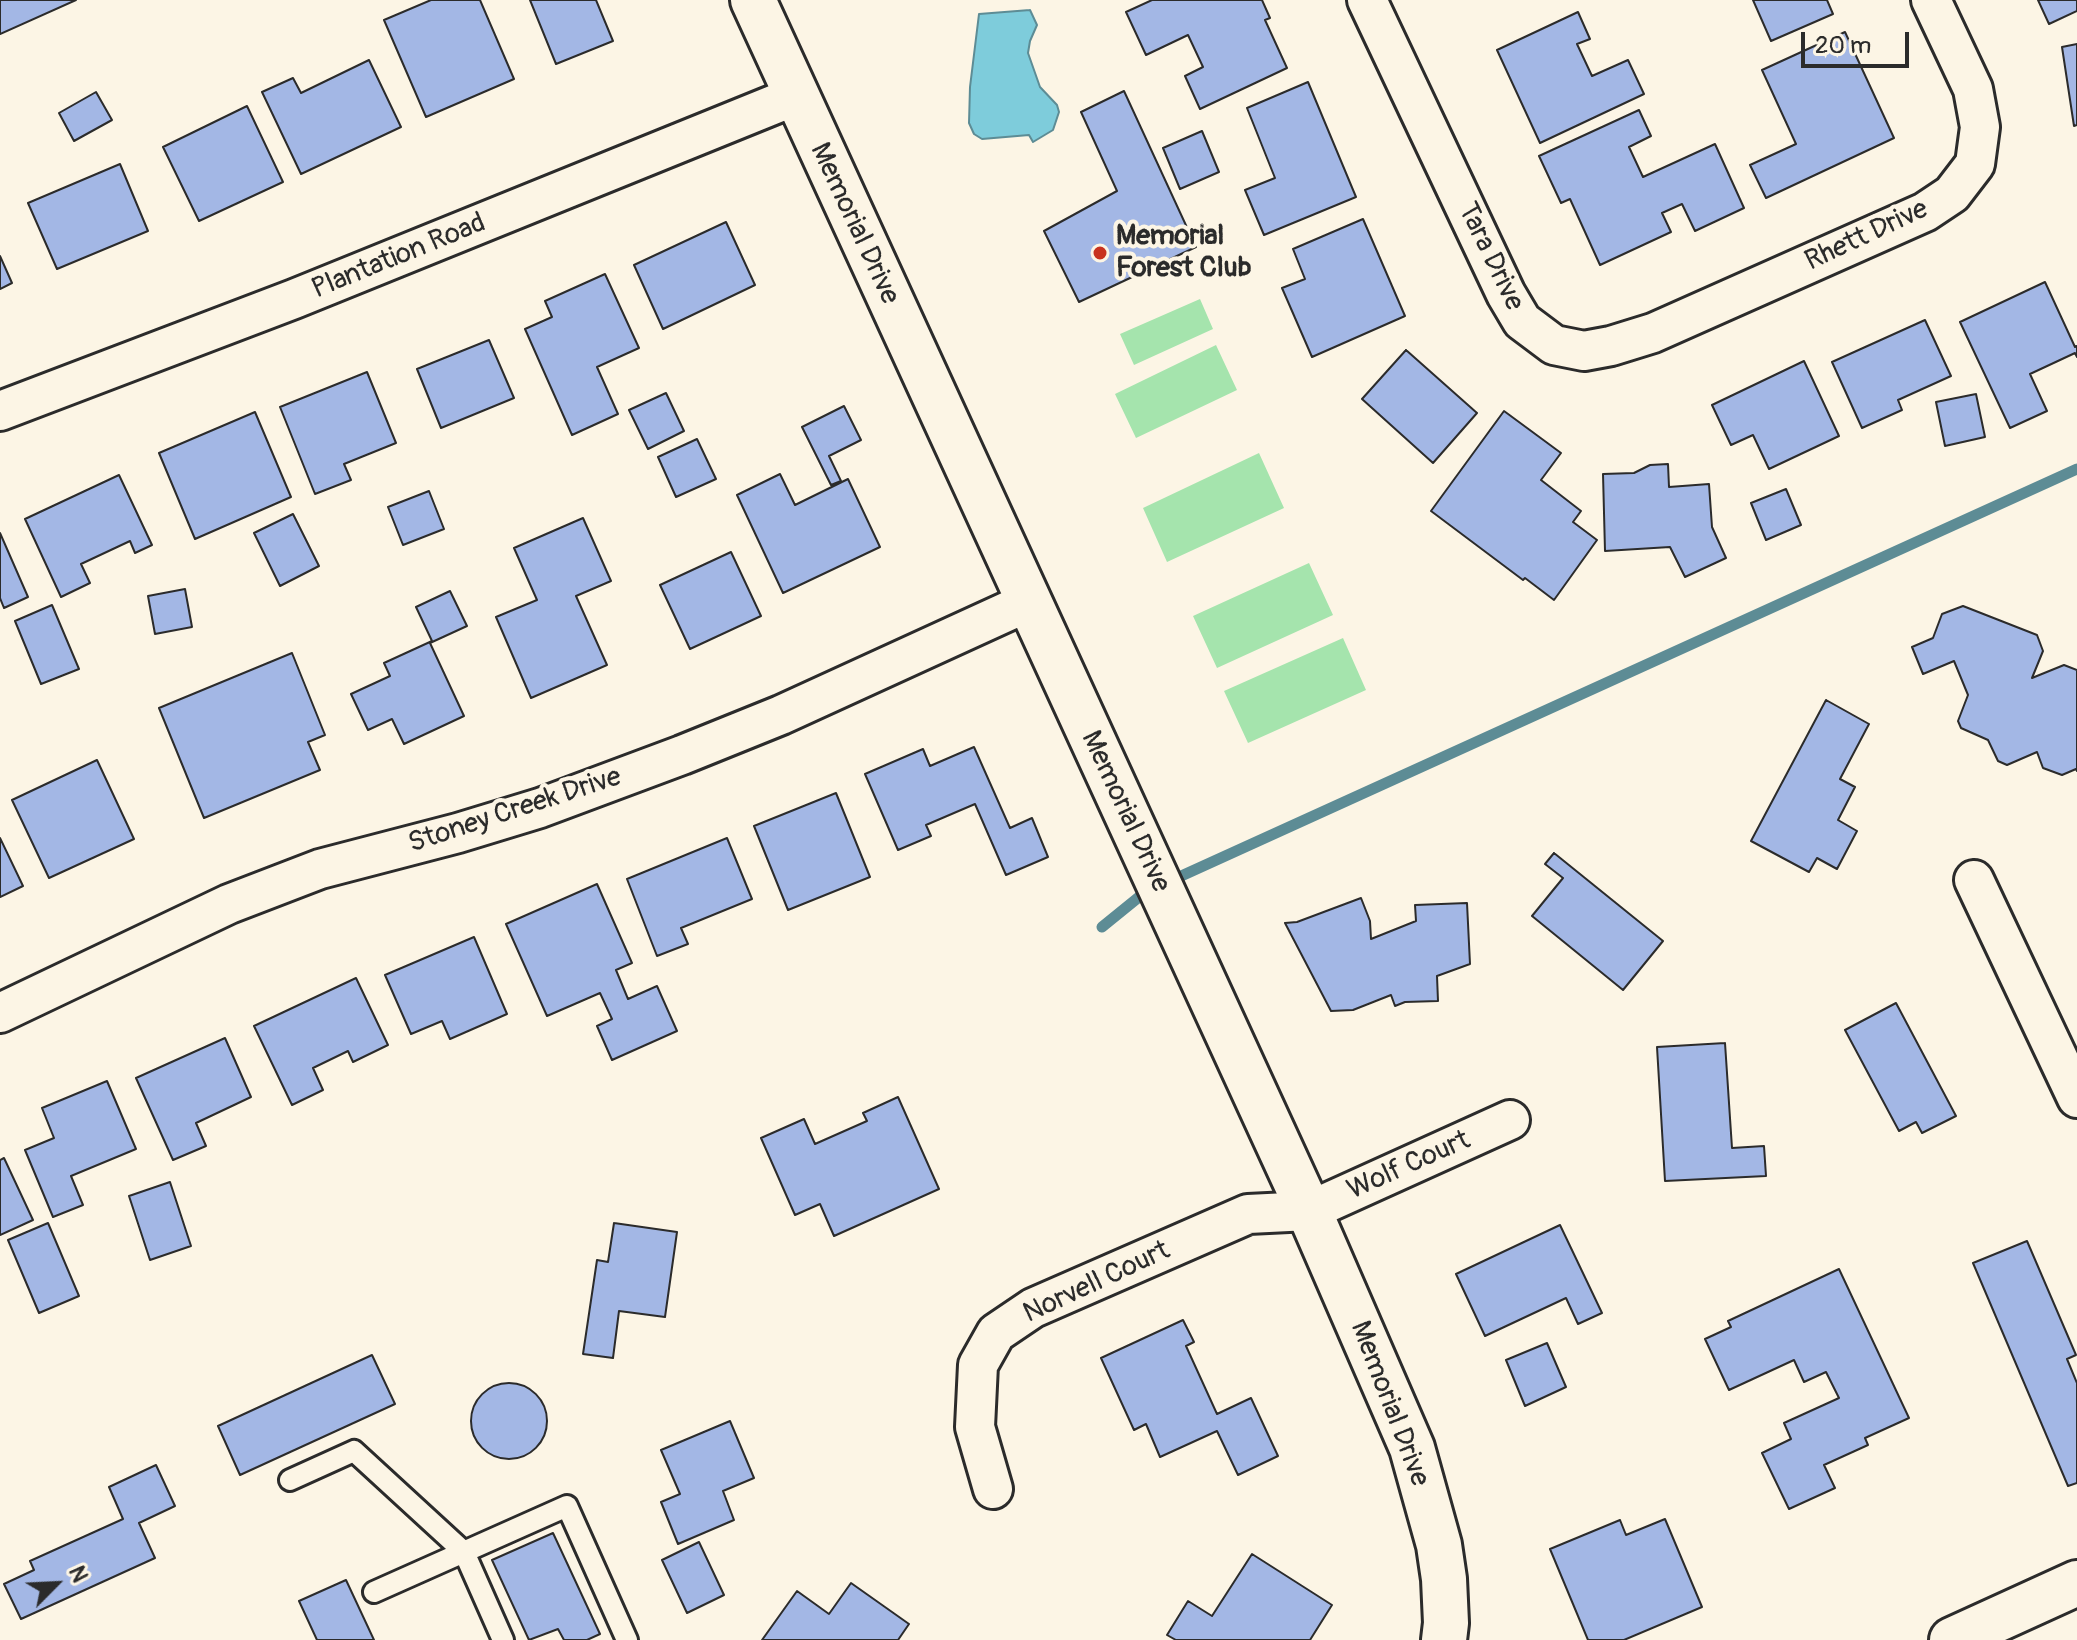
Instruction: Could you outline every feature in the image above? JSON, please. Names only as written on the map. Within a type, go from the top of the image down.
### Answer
[{"type":"street","name":"Memorial Drive","points":[[753,0],[1309,1211],[1412,1448],[1439,1545],[1447,1634]]},
{"type":"street","name":"Tara Drive","points":[[1367,0],[1506,294],[1522,321],[1554,345],[1584,351],[1611,346],[1653,333],[1761,284]]},
{"type":"street","name":"Rhett Drive","points":[[1761,284],[1925,212],[1952,194],[1975,164],[1980,127],[1973,89],[1931,0]]},
{"type":"street","name":"Plantation Road","points":[[0,411],[294,299],[795,96]]},
{"type":"street","name":"Stoney Creek Drive","points":[[0,1013],[229,904],[320,869],[540,808],[682,755],[781,715],[1028,602]]},
{"type":"street","points":[[1974,880],[2077,1098]]},
{"type":"street","name":"Wolf Court","points":[[1309,1211],[1510,1120]]},
{"type":"street","name":"Norvell Court","points":[[993,1489],[975,1427],[978,1365],[996,1333],[1033,1308],[1248,1214],[1309,1211]]},
{"type":"street","points":[[1952,1640],[2077,1583]]},
{"type":"lane","points":[[290,1480],[354,1451],[464,1552],[503,1640]]},
{"type":"lane","points":[[374,1592],[567,1506],[627,1640]]},
{"type":"green space","points":[[1200,299],[1213,329],[1134,365],[1120,334]]},
{"type":"green space","points":[[1216,345],[1237,390],[1136,438],[1115,394]]},
{"type":"green space","points":[[1259,453],[1284,508],[1167,562],[1143,508]]},
{"type":"green space","points":[[1309,563],[1333,615],[1217,668],[1193,616]]},
{"type":"green space","points":[[1343,638],[1366,690],[1248,743],[1224,691]]},
{"type":"water","points":[[1030,10],[1037,25],[1028,53],[1040,87],[1057,105],[1059,112],[1053,130],[1033,142],[1029,135],[982,139],[974,134],[969,123],[979,14]]},
{"type":"building","points":[[0,0],[76,0],[0,34]]},
{"type":"building","points":[[431,0],[480,0],[514,79],[426,117],[384,20]]},
{"type":"building","points":[[530,0],[596,0],[613,41],[556,64]]},
{"type":"building","points":[[1152,0],[1262,0],[1270,18],[1265,20],[1287,68],[1200,109],[1185,76],[1203,67],[1188,35],[1146,55],[1126,12]]},
{"type":"building","points":[[1753,0],[1827,0],[1833,14],[1771,41]]},
{"type":"building","points":[[2038,0],[2077,0],[2077,11],[2049,24]]},
{"type":"building","points":[[1578,12],[1590,39],[1577,44],[1592,76],[1628,60],[1644,94],[1540,143],[1497,50]]},
{"type":"building","points":[[1845,32],[1894,138],[1766,198],[1750,165],[1796,144],[1762,70]]},
{"type":"building","points":[[2077,44],[2077,125],[2074,126],[2062,47]]},
{"type":"building","points":[[369,60],[401,127],[301,174],[262,92],[293,78],[301,93]]},
{"type":"building","points":[[1308,82],[1356,197],[1264,235],[1245,190],[1275,178],[1247,108]]},
{"type":"building","points":[[1124,91],[1196,247],[1079,302],[1044,231],[1117,191],[1081,112]]},
{"type":"building","points":[[96,92],[112,120],[74,141],[59,113]]},
{"type":"building","points":[[247,106],[283,182],[199,221],[163,147]]},
{"type":"building","points":[[1639,110],[1651,136],[1629,147],[1643,177],[1715,144],[1744,208],[1695,231],[1682,204],[1662,213],[1671,232],[1600,265],[1570,199],[1561,203],[1539,156]]},
{"type":"building","points":[[1202,131],[1219,172],[1180,189],[1163,148]]},
{"type":"building","points":[[120,164],[148,231],[57,269],[28,203]]},
{"type":"building","points":[[1363,219],[1405,316],[1312,357],[1282,288],[1305,279],[1293,249]]},
{"type":"building","points":[[726,222],[755,285],[663,329],[634,265]]},
{"type":"building","points":[[0,256],[12,283],[0,289]]},
{"type":"building","points":[[605,274],[639,348],[597,367],[618,414],[572,435],[525,329],[552,317],[545,301]]},
{"type":"building","points":[[2045,282],[2077,346],[2077,357],[2075,353],[2030,374],[2047,411],[2010,428],[1960,322]]},
{"type":"building","points":[[1925,320],[1951,376],[1898,400],[1902,410],[1862,428],[1832,362]]},
{"type":"building","points":[[489,340],[514,398],[441,428],[417,369]]},
{"type":"building","points":[[1406,350],[1477,413],[1433,463],[1362,399]]},
{"type":"building","points":[[1804,361],[1839,436],[1769,469],[1753,435],[1731,445],[1712,405]]},
{"type":"building","points":[[367,372],[396,443],[344,464],[351,480],[315,494],[280,407]]},
{"type":"building","points":[[666,393],[684,431],[648,449],[629,410]]},
{"type":"building","points":[[1976,394],[1985,437],[1945,446],[1936,402]]},
{"type":"building","points":[[844,406],[861,440],[829,456],[841,481],[831,485],[802,427]]},
{"type":"building","points":[[1504,411],[1561,453],[1541,480],[1581,511],[1573,522],[1597,540],[1554,600],[1431,511]]},
{"type":"building","points":[[255,412],[291,497],[195,539],[159,453]]},
{"type":"building","points":[[697,439],[716,479],[676,497],[658,457]]},
{"type":"building","points":[[1668,464],[1669,487],[1709,484],[1712,527],[1726,558],[1685,577],[1670,547],[1605,551],[1603,474],[1634,473],[1650,465]]},
{"type":"building","points":[[780,474],[795,505],[848,479],[880,547],[783,593],[737,495]]},
{"type":"building","points":[[119,475],[152,545],[135,553],[130,541],[81,564],[90,583],[61,597],[25,519]]},
{"type":"building","points":[[1786,489],[1801,525],[1766,540],[1751,503]]},
{"type":"building","points":[[429,491],[444,529],[403,545],[388,507]]},
{"type":"building","points":[[293,514],[319,566],[280,586],[254,533]]},
{"type":"building","points":[[583,518],[611,581],[576,596],[607,665],[531,698],[496,617],[537,600],[514,548]]},
{"type":"building","points":[[0,533],[28,597],[4,608],[0,598]]},
{"type":"building","points":[[731,552],[761,616],[690,649],[660,585]]},
{"type":"building","points":[[185,589],[192,627],[155,634],[148,596]]},
{"type":"building","points":[[450,591],[467,626],[430,643],[464,716],[404,744],[392,719],[368,730],[351,694],[390,676],[384,663],[432,641],[416,607]]},
{"type":"building","points":[[52,605],[79,669],[41,684],[15,621]]},
{"type":"building","points":[[1963,606],[2037,635],[2043,651],[2032,678],[2064,665],[2077,670],[2077,771],[2062,775],[2043,768],[2037,752],[2007,765],[1998,761],[1988,740],[1961,728],[1958,721],[1968,695],[1954,661],[1923,674],[1912,647],[1933,638],[1942,614]]},
{"type":"building","points":[[292,653],[325,735],[308,742],[320,770],[204,818],[159,708]]},
{"type":"building","points":[[1826,700],[1869,724],[1840,779],[1855,787],[1838,820],[1857,831],[1837,869],[1817,858],[1809,872],[1751,841]]},
{"type":"building","points":[[974,747],[1010,828],[1032,818],[1048,857],[1006,875],[975,804],[926,825],[931,836],[898,850],[865,774],[923,749],[930,766]]},
{"type":"building","points":[[97,760],[134,839],[49,878],[12,800]]},
{"type":"building","points":[[836,793],[870,877],[788,910],[754,826]]},
{"type":"building","points":[[0,838],[23,886],[0,897]]},
{"type":"building","points":[[727,838],[752,899],[681,928],[688,944],[657,956],[627,879]]},
{"type":"building","points":[[1554,853],[1663,941],[1623,990],[1532,916],[1563,878],[1545,864]]},
{"type":"building","points":[[597,884],[632,963],[616,970],[628,999],[657,986],[677,1031],[612,1060],[597,1026],[612,1019],[600,993],[547,1016],[506,924]]},
{"type":"building","points":[[1361,898],[1370,921],[1371,939],[1416,921],[1415,905],[1467,903],[1470,964],[1437,976],[1438,1001],[1405,1002],[1395,1006],[1391,995],[1353,1010],[1331,1011],[1285,923],[1297,922]]},
{"type":"building","points":[[474,937],[507,1014],[450,1039],[442,1021],[411,1034],[385,975]]},
{"type":"building","points":[[356,978],[388,1045],[353,1062],[348,1051],[313,1068],[323,1090],[292,1105],[254,1026]]},
{"type":"building","points":[[1896,1003],[1956,1116],[1922,1133],[1916,1122],[1899,1131],[1845,1030]]},
{"type":"building","points":[[225,1038],[251,1097],[196,1123],[206,1146],[173,1160],[136,1078]]},
{"type":"building","points":[[1725,1043],[1732,1148],[1764,1146],[1766,1176],[1665,1181],[1657,1047]]},
{"type":"building","points":[[107,1081],[136,1149],[71,1176],[83,1205],[53,1217],[25,1150],[54,1138],[42,1108]]},
{"type":"building","points":[[898,1097],[939,1189],[834,1236],[820,1204],[795,1215],[761,1138],[804,1119],[815,1144],[867,1121],[863,1113]]},
{"type":"building","points":[[4,1158],[33,1220],[0,1235],[0,1160]]},
{"type":"building","points":[[170,1182],[191,1246],[150,1260],[129,1196]]},
{"type":"building","points":[[48,1223],[79,1296],[39,1313],[8,1240]]},
{"type":"building","points":[[614,1223],[677,1232],[665,1317],[619,1311],[613,1358],[583,1354],[597,1260],[608,1262]]},
{"type":"building","points":[[1560,1225],[1602,1313],[1578,1324],[1566,1298],[1485,1336],[1456,1274]]},
{"type":"building","points":[[2027,1241],[2076,1355],[2067,1359],[2077,1383],[2077,1483],[2068,1486],[1973,1263]]},
{"type":"building","points":[[1839,1269],[1909,1418],[1865,1438],[1868,1445],[1824,1465],[1835,1488],[1789,1509],[1762,1453],[1791,1439],[1784,1423],[1839,1398],[1826,1372],[1804,1382],[1794,1360],[1729,1390],[1705,1339],[1731,1327],[1728,1321]]},
{"type":"building","points":[[1183,1320],[1194,1342],[1186,1346],[1217,1414],[1251,1398],[1278,1456],[1238,1475],[1217,1431],[1160,1457],[1146,1424],[1134,1430],[1101,1358]]},
{"type":"building","points":[[1547,1343],[1566,1387],[1525,1406],[1506,1360]]},
{"type":"building","points":[[372,1355],[395,1404],[240,1475],[218,1426]]},
{"type":"building","points":[[509,1383],[523,1386],[536,1394],[544,1407],[547,1421],[544,1435],[536,1448],[523,1456],[509,1459],[495,1456],[482,1448],[474,1435],[471,1421],[474,1407],[482,1394],[495,1386]]},
{"type":"building","points":[[730,1421],[754,1478],[723,1491],[734,1520],[678,1544],[661,1502],[680,1494],[661,1450]]},
{"type":"building","points":[[156,1465],[175,1506],[139,1523],[155,1558],[21,1619],[4,1584],[34,1570],[30,1561],[123,1519],[109,1487]]},
{"type":"building","points":[[1665,1519],[1702,1607],[1624,1640],[1588,1640],[1550,1549],[1620,1520],[1626,1535]]},
{"type":"building","points":[[553,1533],[600,1634],[587,1640],[564,1640],[558,1629],[529,1640],[492,1560]]},
{"type":"building","points":[[699,1542],[724,1595],[687,1613],[662,1560]]},
{"type":"building","points":[[1252,1554],[1332,1605],[1310,1640],[1176,1640],[1167,1635],[1188,1601],[1212,1616]]},
{"type":"building","points":[[346,1580],[374,1640],[317,1640],[299,1601]]},
{"type":"building","points":[[851,1583],[909,1624],[898,1640],[762,1640],[797,1591],[829,1614]]},
{"type":"waterway","points":[[1168,882],[2077,469]]},
{"type":"waterway","points":[[1102,927],[1139,897],[1153,890]]},
{"type":"place","name":"Memorial Forest Club","points":[[1100,253]]}]
